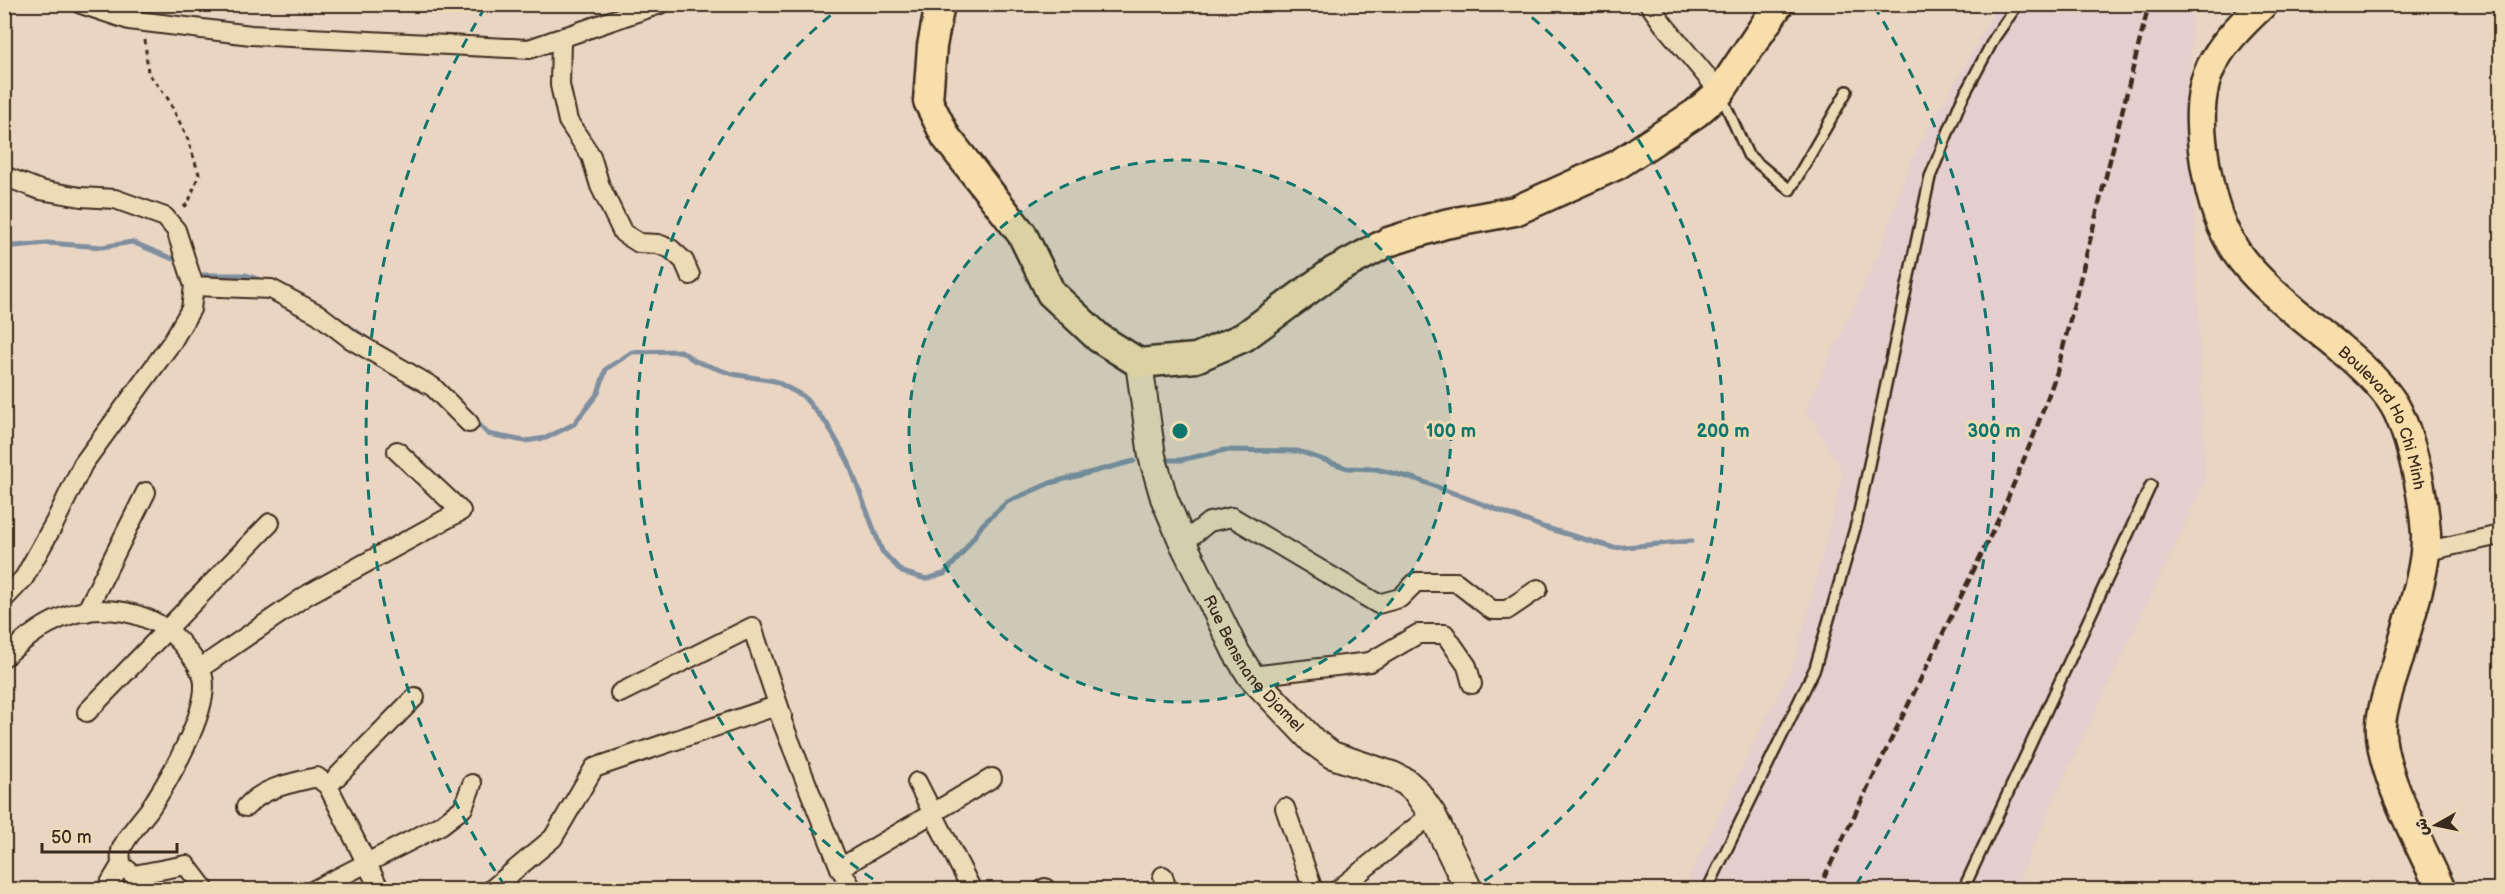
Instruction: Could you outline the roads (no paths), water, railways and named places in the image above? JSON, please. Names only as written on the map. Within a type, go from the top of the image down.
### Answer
[{"type":"main road","points":[[940,4],[932,46],[928,101],[946,137],[1022,234],[1051,293],[1100,338],[1139,363],[1196,358],[1244,337],[1334,271],[1389,242],[1445,224],[1515,211],[1617,165],[1696,113],[1720,92],[1779,4]]},
{"type":"main road","name":"Boulevard Ho Chi Minh","points":[[2263,4],[2220,51],[2204,81],[2199,118],[2205,163],[2219,216],[2231,245],[2247,267],[2366,370],[2398,410],[2416,470],[2426,536],[2419,583],[2381,725],[2384,756],[2396,789],[2441,890]]},
{"type":"main road","name":"Rue Bensnane Djamel","points":[[1139,363],[1152,456],[1164,498],[1183,543],[1236,652],[1251,676],[1313,741],[1332,755],[1392,775],[1406,782],[1416,791],[1432,814],[1469,890]]},
{"type":"street","points":[[81,4],[129,20],[251,35],[529,49],[561,40],[660,4]]},
{"type":"street","points":[[1649,4],[1720,92]]},
{"type":"street","points":[[561,40],[560,85],[568,121],[591,156],[600,186],[623,233],[634,242],[658,244],[671,249],[684,261],[690,275]]},
{"type":"street","points":[[4,176],[40,190],[81,197],[115,199],[165,217],[176,230],[194,286],[191,309],[171,342],[84,464],[24,578],[4,599]]},
{"type":"street","points":[[194,286],[271,289],[318,314],[352,340],[434,387],[469,423]]},
{"type":"street","points":[[199,669],[307,596],[461,510],[397,451]]},
{"type":"street","points":[[86,612],[146,492]]},
{"type":"street","points":[[1183,543],[1209,522],[1232,517],[1378,604],[1400,598],[1416,582],[1456,582],[1492,610],[1507,610],[1538,589]]},
{"type":"street","points":[[87,712],[270,523]]},
{"type":"street","points":[[2423,552],[2500,535]]},
{"type":"street","points":[[4,657],[32,632],[64,615],[124,611],[151,619],[175,637],[203,678],[202,705],[184,750],[151,806],[121,850],[121,865],[106,890]]},
{"type":"street","points":[[620,693],[752,627],[785,725],[840,868],[853,890]]},
{"type":"street","points":[[1251,676],[1370,662],[1418,634],[1445,634],[1467,666],[1472,684]]},
{"type":"street","points":[[328,786],[416,697]]},
{"type":"street","points":[[491,890],[553,838],[594,768],[776,706],[785,725]]},
{"type":"street","points":[[246,807],[256,796],[282,785],[317,777],[328,786],[380,890]]},
{"type":"street","points":[[840,868],[992,778]]},
{"type":"street","points":[[917,782],[972,890]]},
{"type":"street","points":[[314,890],[441,825],[463,808],[472,784]]},
{"type":"street","points":[[1285,808],[1313,890]]},
{"type":"street","points":[[1338,890],[1432,814]]},
{"type":"street","points":[[121,865],[134,875],[186,865],[205,890]]},
{"type":"lane","points":[[1707,890],[1815,668],[1857,521],[1930,177],[1961,101],[1995,37],[2018,4]]},
{"type":"lane","points":[[1720,92],[1748,155],[1790,190],[1846,91]]},
{"type":"lane","points":[[1963,890],[2151,484]]},
{"type":"waterway","points":[[4,247],[47,243],[102,247],[132,242],[173,259]]},
{"type":"waterway","points":[[195,275],[246,275],[263,281]]},
{"type":"waterway","points":[[343,322],[370,341]]},
{"type":"waterway","points":[[473,418],[488,434],[525,441],[546,438],[574,424],[598,393],[606,369],[632,352],[681,351],[695,361],[732,374],[775,381],[803,396],[827,424],[848,461],[882,551],[902,572],[926,579],[944,574],[983,524],[1007,502],[1050,483],[1134,461]]},
{"type":"waterway","points":[[1168,460],[1181,460],[1225,450],[1298,451],[1347,468],[1376,469],[1416,479],[1543,527],[1614,548],[1692,541]]},
{"type":"railway","points":[[1818,890],[2002,512],[2034,435],[2057,372],[2149,4]]}]
